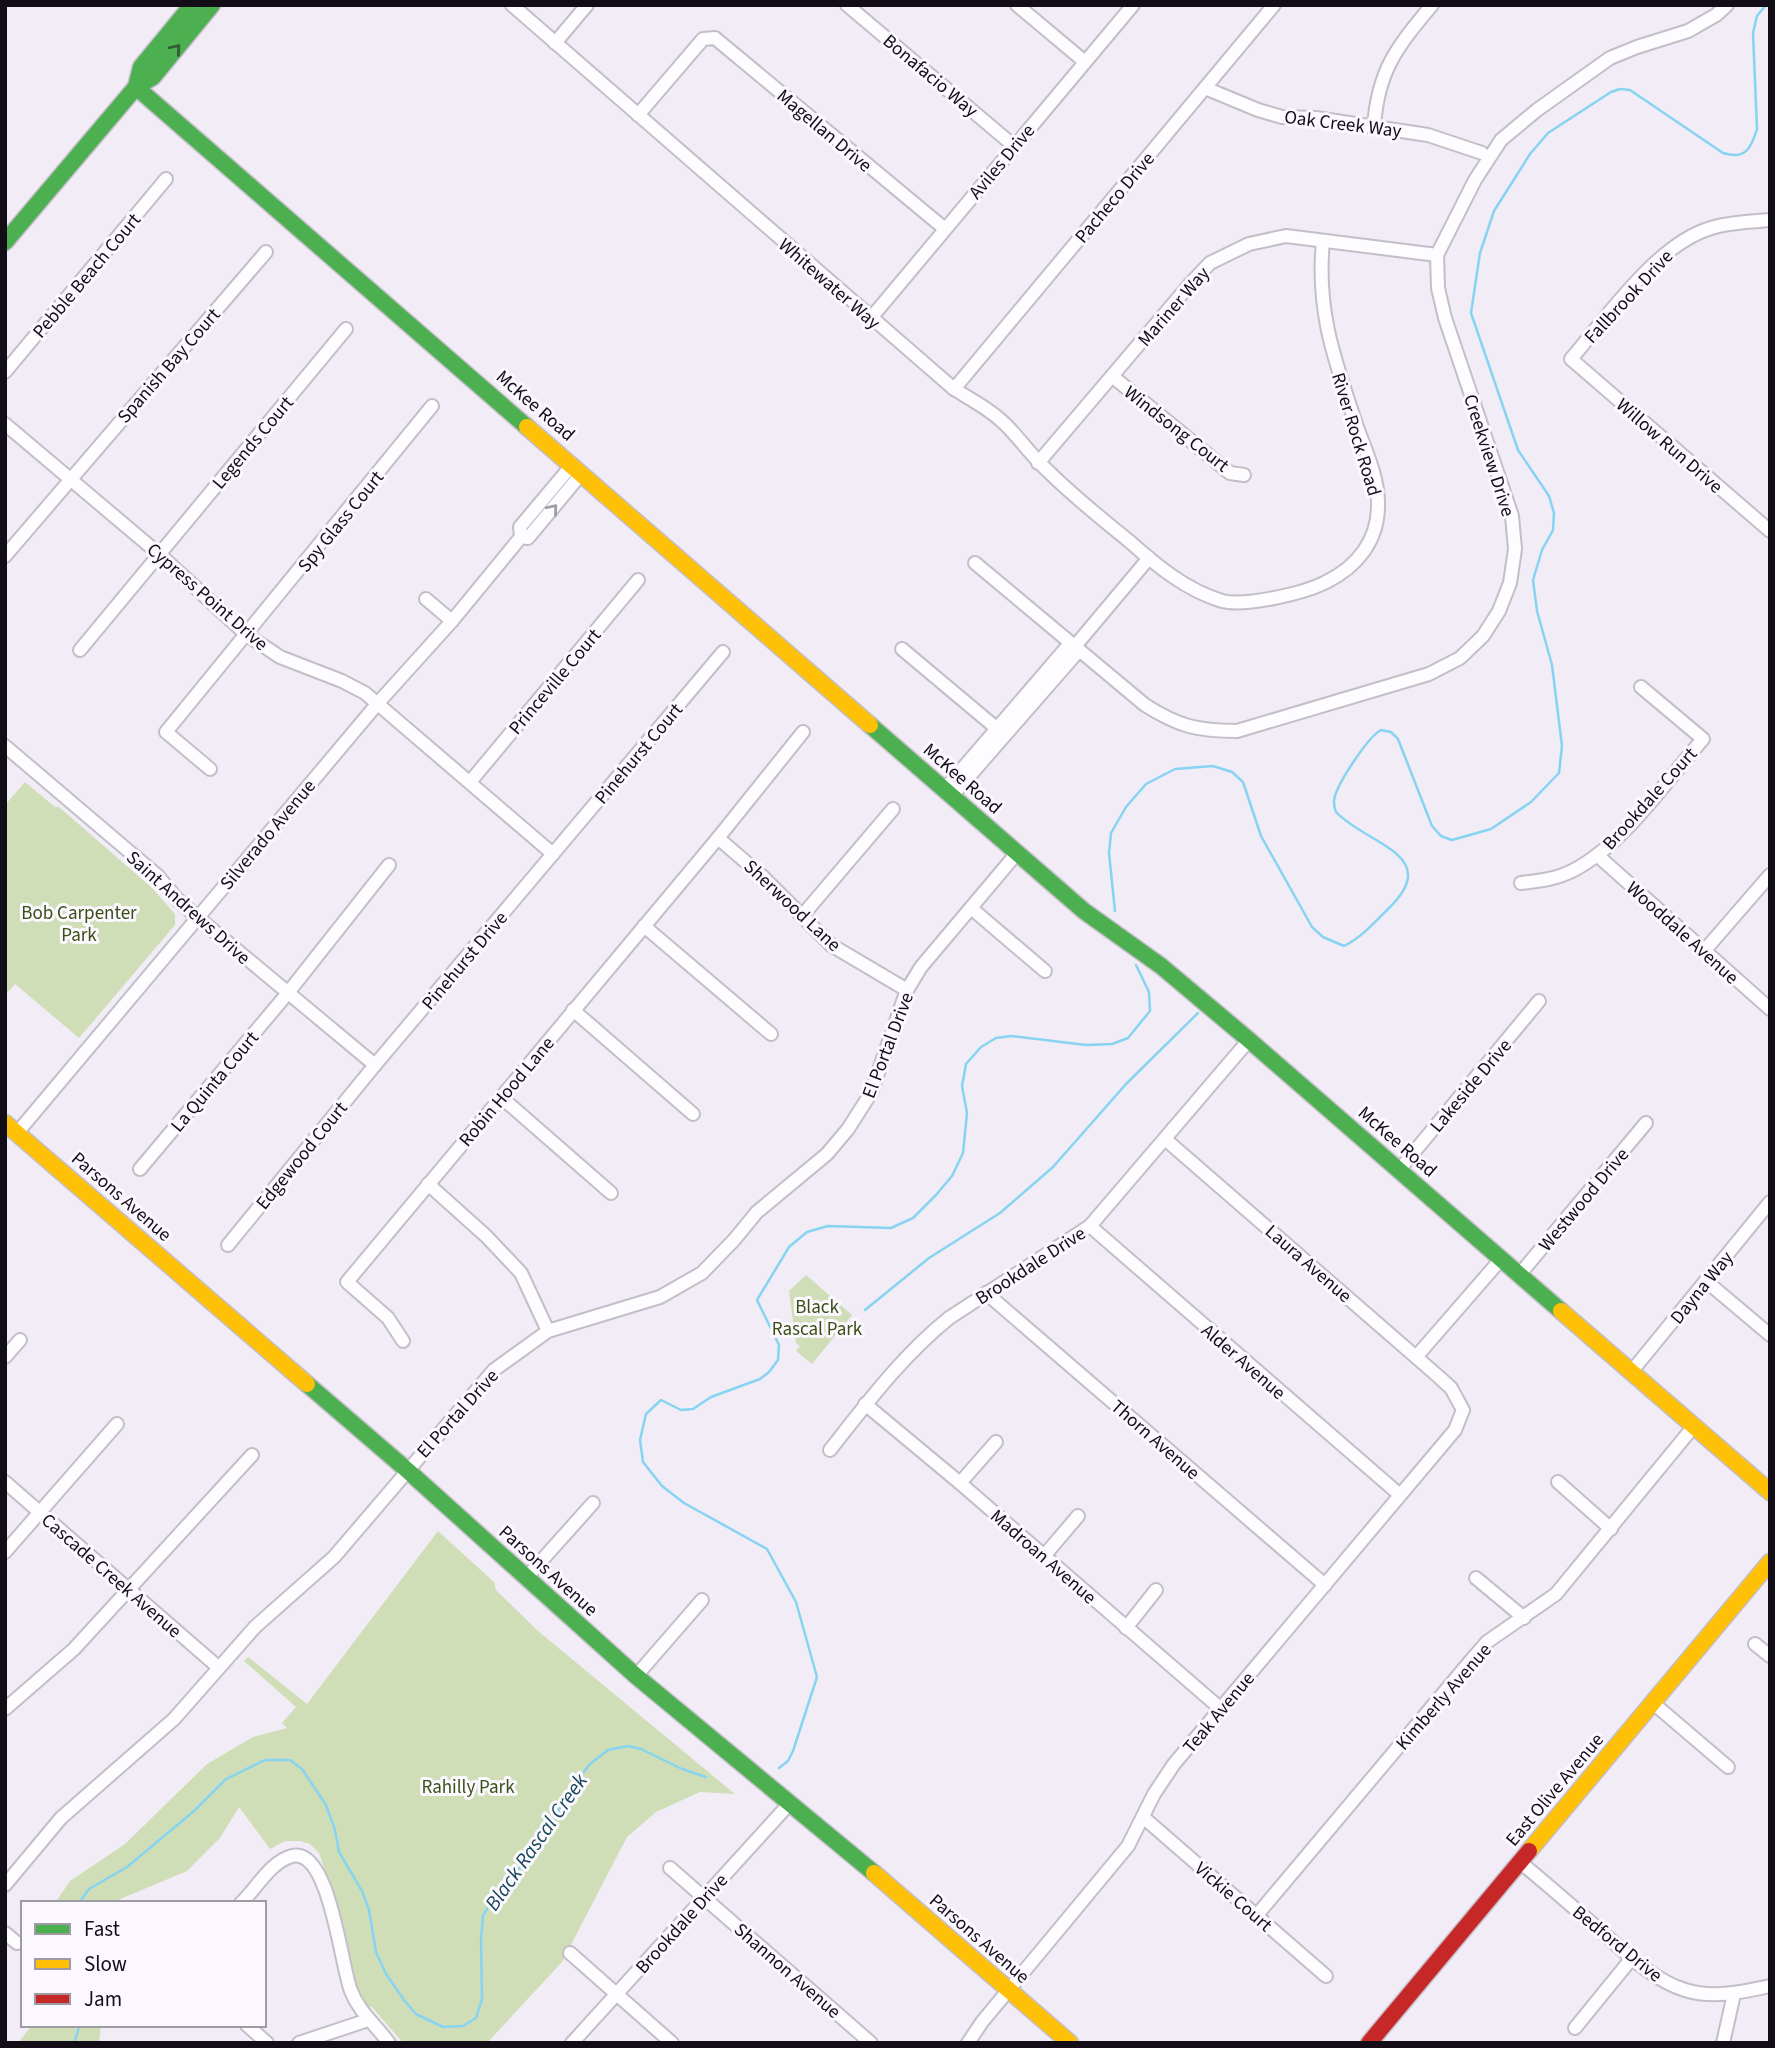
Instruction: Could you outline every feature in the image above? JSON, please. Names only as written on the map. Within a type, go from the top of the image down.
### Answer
[{"type":"street","points":[[136,87],[141,67],[192,5]]},
{"type":"street","points":[[5,242],[136,87],[153,77],[212,5]]},
{"type":"street","name":"Whitewater Way","points":[[512,5],[954,389],[998,418],[1038,463],[1149,558]]},
{"type":"street","points":[[555,43],[587,5]]},
{"type":"street","name":"Bonafacio Way","points":[[847,5],[1014,146]]},
{"type":"street","points":[[1017,5],[1085,62]]},
{"type":"street","name":"Aviles Drive","points":[[871,318],[1133,5]]},
{"type":"street","name":"Pacheco Drive","points":[[954,389],[1274,5]]},
{"type":"street","points":[[1374,126],[1376,96],[1386,68],[1402,41],[1432,5]]},
{"type":"street","name":"Creekview Drive","points":[[975,563],[1076,645],[1144,705],[1170,721],[1207,731],[1237,731],[1429,674],[1460,658],[1483,636],[1499,611],[1510,583],[1515,549],[1512,516],[1445,318],[1438,288],[1437,255],[1475,180],[1501,140],[1548,102],[1610,58],[1688,31],[1710,19],[1727,5]]},
{"type":"street","name":"Magellan Drive","points":[[638,115],[704,39],[715,38],[945,229]]},
{"type":"street","name":"McKee Road","points":[[136,87],[1084,911],[1161,966],[1249,1040],[1770,1492]]},
{"type":"street","name":"Oak Creek Way","points":[[1205,88],[1282,117],[1316,118],[1428,135],[1482,153]]},
{"type":"street","name":"Pebble Beach Court","points":[[5,372],[166,178]]},
{"type":"street","name":"Fallbrook Drive","points":[[1571,359],[1653,264],[1678,243],[1709,228],[1770,219]]},
{"type":"street","name":"Mariner Way","points":[[1038,463],[1210,263],[1249,244],[1286,236],[1437,255]]},
{"type":"street","name":"River Rock Road","points":[[1149,558],[1180,582],[1205,594],[1226,602],[1258,601],[1318,586],[1340,575],[1367,547],[1375,531],[1378,505],[1375,480],[1325,324],[1321,264],[1323,241]]},
{"type":"street","name":"Spanish Bay Court","points":[[5,556],[265,252]]},
{"type":"street","name":"Legends Court","points":[[80,650],[346,329]]},
{"type":"street","name":"Willow Run Drive","points":[[1571,359],[1770,531]]},
{"type":"street","name":"Windsong Court","points":[[1112,376],[1230,473],[1244,475]]},
{"type":"street","name":"Spy Glass Court","points":[[210,769],[166,732],[432,406]]},
{"type":"street","name":"Cypress Point Drive","points":[[5,424],[159,554],[247,635],[280,657],[342,681],[378,702],[553,854]]},
{"type":"street","name":"Silverado Avenue","points":[[11,1128],[197,917],[521,537],[528,538],[577,469]]},
{"type":"street","points":[[949,793],[1067,648],[1076,645],[1149,558]]},
{"type":"street","name":"Princeville Court","points":[[470,782],[638,580]]},
{"type":"street","points":[[426,599],[452,621]]},
{"type":"street","points":[[902,649],[1001,732]]},
{"type":"street","name":"Pinehurst Court","points":[[553,854],[723,652]]},
{"type":"street","name":"Brookdale Court","points":[[1597,855],[1624,831],[1703,738],[1642,687]]},
{"type":"street","name":"Robin Hood Lane","points":[[403,1341],[388,1318],[347,1282],[718,838],[803,732]]},
{"type":"street","name":"Saint Andrews Drive","points":[[5,746],[158,876],[197,917],[375,1065]]},
{"type":"street","points":[[802,916],[893,809]]},
{"type":"street","name":"Sherwood Lane","points":[[718,838],[762,876],[831,945],[907,990]]},
{"type":"street","name":"El Portal Drive","points":[[5,1885],[61,1818],[174,1719],[218,1667],[276,1606],[334,1557],[494,1370],[548,1331],[660,1297],[702,1273],[757,1212],[827,1154],[848,1129],[871,1093],[907,990],[930,954],[1017,853]]},
{"type":"street","name":"Pinehurst Drive","points":[[375,1065],[553,854]]},
{"type":"street","points":[[1521,883],[1547,880],[1572,871],[1597,855]]},
{"type":"street","name":"Wooddale Avenue","points":[[1597,855],[1770,1009]]},
{"type":"street","name":"La Quinta Court","points":[[141,1169],[287,994],[389,865]]},
{"type":"street","points":[[1705,950],[1770,875]]},
{"type":"street","points":[[971,908],[1045,971]]},
{"type":"street","points":[[644,926],[771,1034]]},
{"type":"street","name":"Lakeside Drive","points":[[1400,1169],[1539,1001]]},
{"type":"street","points":[[573,1010],[693,1114]]},
{"type":"street","name":"Brookdale Drive","points":[[830,1450],[913,1348],[949,1318],[1090,1226],[1249,1040]]},
{"type":"street","name":"Edgewood Court","points":[[228,1245],[375,1065]]},
{"type":"street","points":[[501,1097],[611,1193]]},
{"type":"street","name":"Westwood Drive","points":[[1520,1274],[1646,1123]]},
{"type":"street","name":"Parsons Avenue","points":[[11,1128],[407,1470],[636,1676],[790,1803],[1070,2043]]},
{"type":"street","name":"Laura Avenue","points":[[1165,1139],[1451,1388]]},
{"type":"street","points":[[428,1184],[486,1236],[521,1273],[548,1331]]},
{"type":"street","name":"Dayna Way","points":[[1632,1371],[1770,1202]]},
{"type":"street","name":"Alder Avenue","points":[[1090,1226],[1400,1495]]},
{"type":"street","points":[[1416,1357],[1502,1258]]},
{"type":"street","points":[[1706,1281],[1770,1335]]},
{"type":"street","name":"Thorn Avenue","points":[[986,1293],[1325,1585]]},
{"type":"street","points":[[5,1357],[20,1340]]},
{"type":"street","name":"Teak Avenue","points":[[968,2043],[1008,1990],[1129,1846],[1154,1794],[1174,1765],[1455,1430],[1463,1410],[1451,1388]]},
{"type":"street","name":"Madroan Avenue","points":[[865,1404],[1221,1709]]},
{"type":"street","points":[[5,1552],[117,1423]]},
{"type":"street","name":"Kimberly Avenue","points":[[1256,1915],[1472,1658],[1487,1642],[1556,1594],[1694,1426]]},
{"type":"street","points":[[960,1483],[996,1442]]},
{"type":"street","points":[[5,1709],[74,1648],[252,1455]]},
{"type":"street","name":"Cascade Creek Avenue","points":[[5,1482],[218,1667]]},
{"type":"street","points":[[1558,1482],[1611,1529]]},
{"type":"street","points":[[526,1578],[593,1503]]},
{"type":"street","points":[[1045,1556],[1078,1516]]},
{"type":"street","name":"East Olive Avenue","points":[[1369,2043],[1770,1562]]},
{"type":"street","points":[[1476,1578],[1524,1618]]},
{"type":"street","points":[[1126,1628],[1156,1590]]},
{"type":"street","points":[[636,1676],[702,1600]]},
{"type":"street","points":[[1755,1644],[1770,1656]]},
{"type":"street","points":[[1653,1703],[1728,1766]]},
{"type":"street","name":"Brookdale Drive","points":[[572,2043],[790,1803]]},
{"type":"street","name":"Vickie Court","points":[[1143,1816],[1326,1976]]},
{"type":"street","points":[[243,1901],[276,1864],[294,1856],[306,1858],[314,1867],[335,1919],[346,1979],[368,2020],[389,2043]]},
{"type":"street","name":"Bedford Drive","points":[[1520,1862],[1632,1958],[1667,1983],[1706,1994],[1734,1994],[1770,1986]]},
{"type":"street","name":"Shannon Avenue","points":[[670,1868],[871,2043]]},
{"type":"street","points":[[5,1933],[18,1943]]},
{"type":"street","points":[[570,1953],[672,2043]]},
{"type":"street","points":[[1575,2028],[1632,1958]]},
{"type":"street","points":[[1723,2043],[1734,1994]]},
{"type":"street","points":[[299,2043],[368,2020]]},
{"type":"street","points":[[249,2027],[267,2043]]},
{"type":"green space","name":"Bob Carpenter Park","points":[[25,782],[55,807],[59,807],[152,888],[175,914],[175,925],[79,1038],[15,984],[5,995],[5,805]]},
{"type":"green space","name":"Black Rascal Park","points":[[806,1275],[852,1315],[812,1364],[796,1351],[800,1346],[796,1343],[789,1291]]},
{"type":"green space","name":"Rahilly Park","points":[[438,1531],[494,1582],[496,1590],[538,1631],[735,1794],[700,1792],[656,1812],[627,1837],[562,1962],[487,2043],[403,2043],[372,2007],[368,2007],[357,1989],[351,1971],[344,1927],[319,1853],[310,1844],[300,1841],[285,1841],[270,1849],[239,1807],[220,1838],[187,1871],[116,1901],[56,1901],[70,1881],[125,1844],[207,1764],[253,1737],[287,1728],[282,1723],[296,1707],[244,1661],[248,1657],[307,1704]]},
{"type":"green space","points":[[30,2027],[101,2027],[99,2043],[18,2043]]},
{"type":"waterway","name":"Black Rascal Creek","points":[[1115,911],[1109,853],[1111,833],[1126,807],[1146,784],[1175,769],[1213,766],[1232,772],[1243,782],[1261,836],[1312,927],[1323,937],[1344,946],[1363,934],[1390,907],[1404,889],[1408,875],[1404,863],[1394,852],[1349,823],[1335,808],[1334,801],[1340,785],[1375,734],[1381,730],[1391,732],[1398,739],[1432,826],[1441,836],[1452,840],[1491,829],[1531,802],[1559,773],[1562,746],[1552,665],[1537,611],[1533,580],[1542,550],[1553,530],[1554,513],[1549,496],[1518,450],[1471,313],[1480,253],[1494,211],[1530,154],[1548,133],[1611,92],[1630,90],[1723,153],[1737,155],[1746,151],[1757,129],[1753,33],[1757,16],[1766,5]]},
{"type":"waterway","name":"Black Rascal Creek","points":[[779,1768],[788,1761],[793,1751],[817,1677],[796,1602],[767,1549],[684,1503],[662,1486],[643,1462],[640,1440],[646,1414],[661,1400],[681,1410],[693,1409],[711,1397],[760,1379],[769,1372],[778,1360],[779,1345],[757,1300],[789,1247],[807,1232],[828,1226],[891,1228],[913,1218],[952,1176],[963,1153],[967,1113],[962,1086],[966,1064],[981,1047],[996,1038],[1011,1036],[1086,1045],[1112,1044],[1128,1038],[1150,1011],[1149,992],[1136,965]]},
{"type":"waterway","points":[[865,1310],[929,1258],[1000,1213],[1053,1167],[1126,1084],[1198,1013]]},
{"type":"waterway","name":"Black Rascal Creek","points":[[80,1901],[89,1889],[127,1867],[194,1811],[226,1779],[265,1760],[290,1760],[302,1769],[326,1805],[339,1852],[362,1891],[369,1910],[376,1952],[386,1974],[416,2014],[443,2027],[463,2026],[476,2018],[482,1999],[483,1916],[497,1891],[516,1873],[547,1832],[571,1788],[590,1764],[608,1750],[628,1746],[706,1777]]},
{"type":"waterway","name":"Black Rascal Creek","points":[[74,2043],[79,2027]]},
{"type":"traffic: fast","points":[[136,87],[141,67],[192,5]]},
{"type":"traffic: fast","points":[[5,242],[136,87],[153,77],[212,5]]},
{"type":"traffic: fast","points":[[136,87],[527,427]]},
{"type":"traffic: fast","points":[[870,725],[1084,911],[1161,966],[1249,1040],[1561,1311]]},
{"type":"traffic: fast","points":[[307,1384],[636,1676],[874,1873]]},
{"type":"traffic: slow","points":[[527,427],[870,725]]},
{"type":"traffic: slow","points":[[5,1123],[307,1384]]},
{"type":"traffic: slow","points":[[1561,1311],[1770,1492]]},
{"type":"traffic: slow","points":[[1529,1851],[1770,1562]]},
{"type":"traffic: slow","points":[[874,1873],[1070,2043]]},
{"type":"traffic: jam","points":[[1369,2043],[1529,1851]]}]
